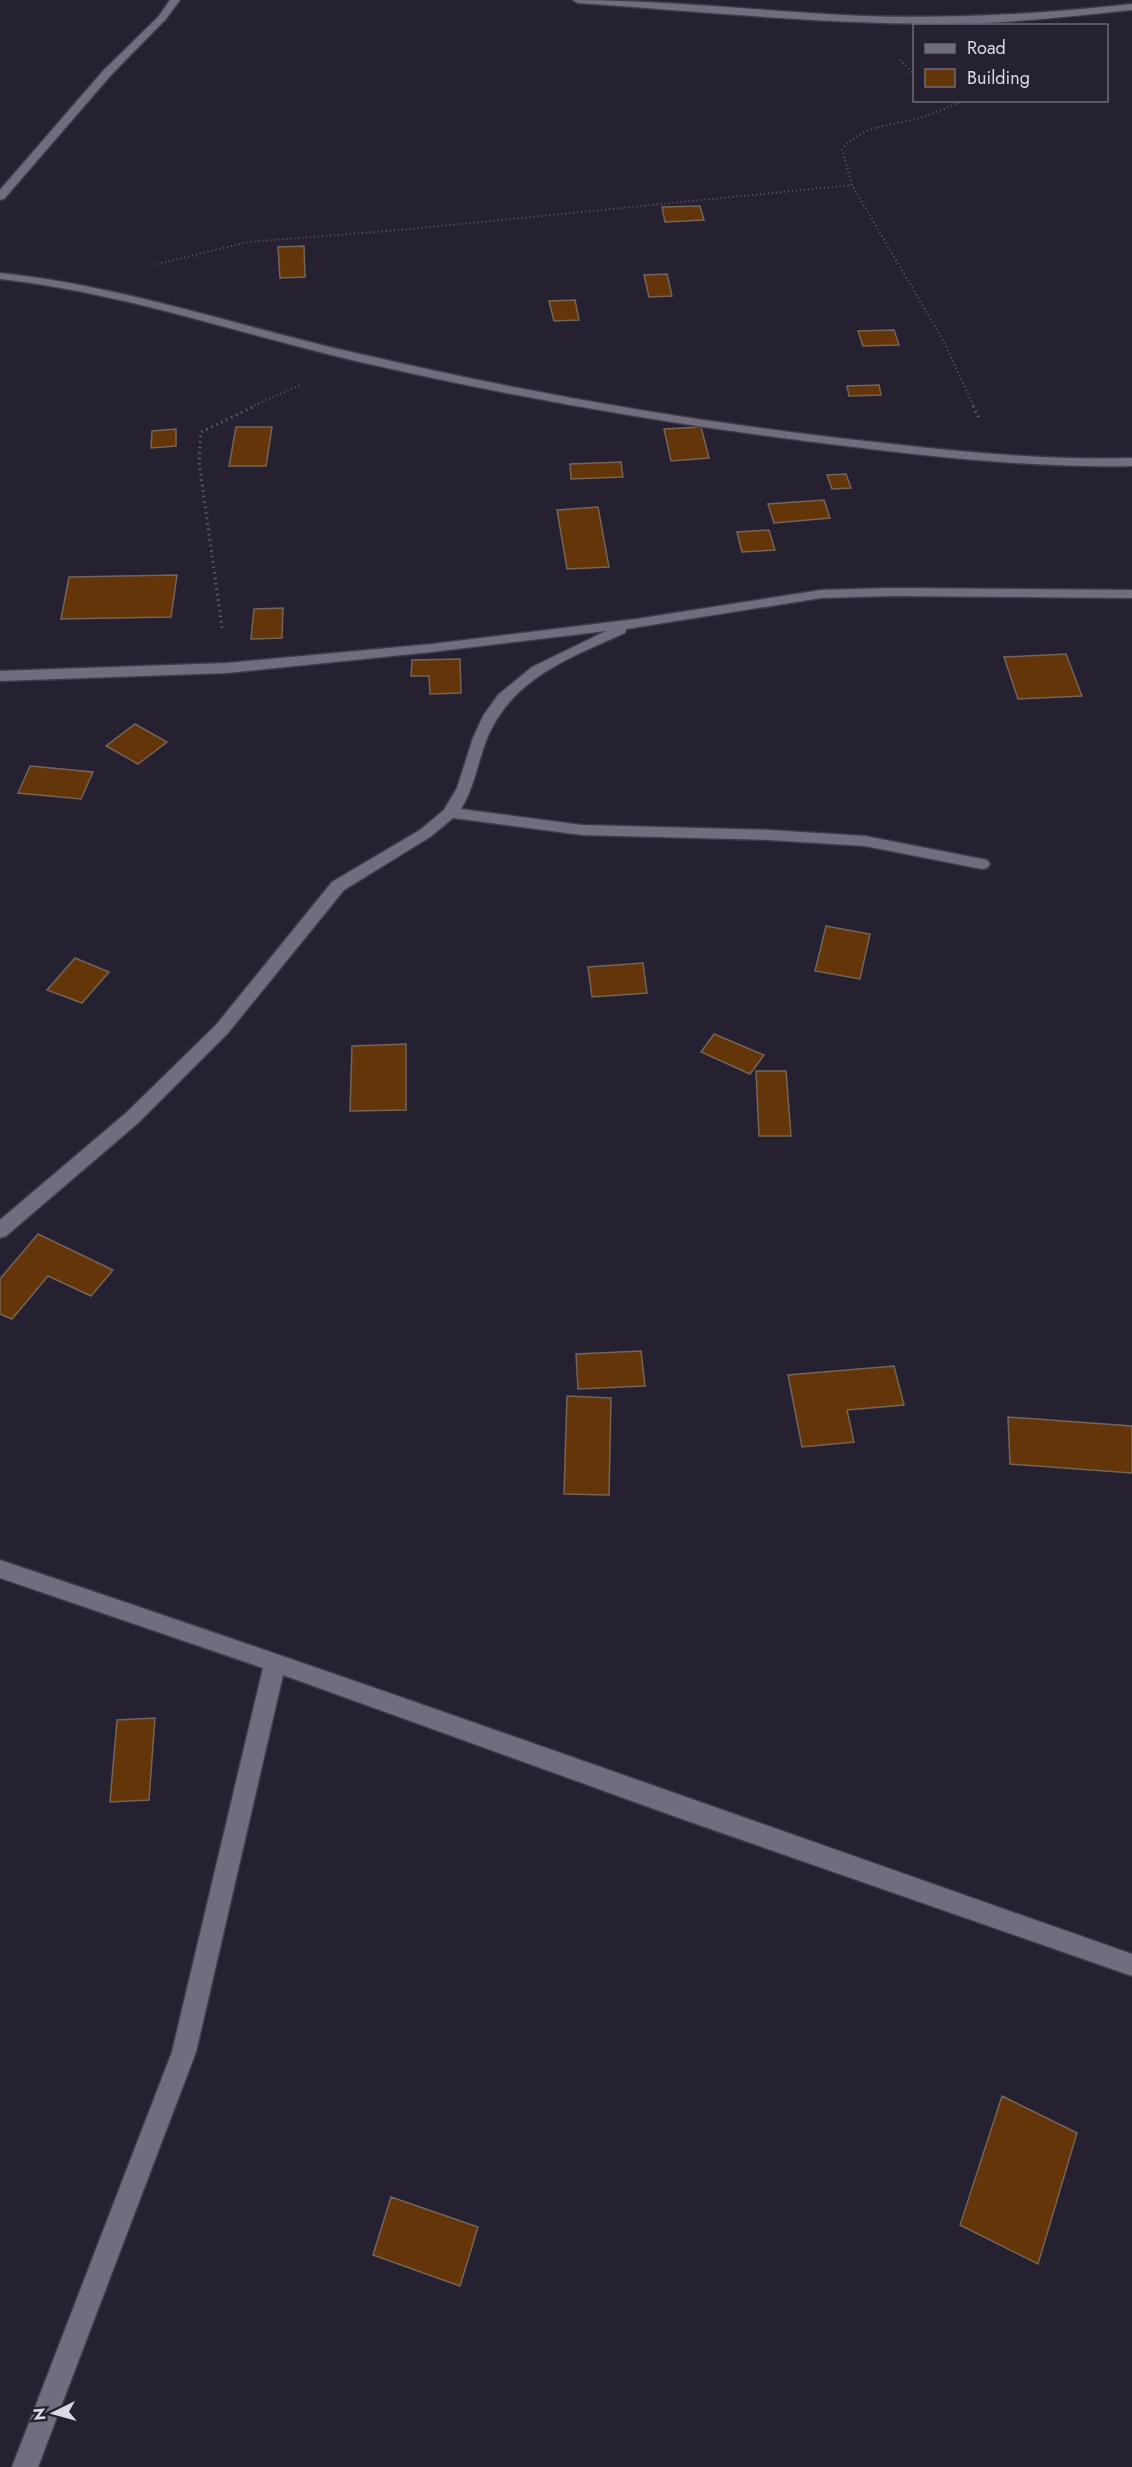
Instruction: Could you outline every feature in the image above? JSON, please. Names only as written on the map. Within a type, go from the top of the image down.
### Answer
[{"type":"street","points":[[0,197],[107,73],[162,18],[175,0]]},
{"type":"street","points":[[578,0],[947,20],[1021,18],[1132,7]]},
{"type":"street","points":[[0,276],[98,289],[360,358],[561,399],[767,434],[999,459],[1083,464],[1132,462]]},
{"type":"street","points":[[0,676],[227,668],[432,648],[636,623],[821,594],[891,592],[1132,594]]},
{"type":"street","points":[[0,1231],[132,1118],[222,1029],[338,886],[357,872],[434,827],[451,813],[463,791],[489,717],[504,696],[539,667],[636,623]]},
{"type":"street","points":[[451,813],[582,830],[769,835],[865,841],[982,864]]},
{"type":"street","points":[[0,1569],[275,1662],[1132,1965]]},
{"type":"street","points":[[25,2467],[184,2052],[275,1662]]},
{"type":"path","points":[[962,102],[921,117],[869,129],[849,138],[842,149],[852,185],[944,342],[999,459]]},
{"type":"path","points":[[98,289],[161,262],[248,242],[400,230],[852,185]]},
{"type":"path","points":[[227,668],[201,484],[199,440],[201,432],[234,413],[360,358]]},
{"type":"building","points":[[700,206],[704,220],[665,222],[662,207]]},
{"type":"building","points":[[304,246],[305,277],[280,278],[278,247]]},
{"type":"building","points":[[667,274],[672,296],[649,297],[644,275]]},
{"type":"building","points":[[575,300],[579,320],[554,321],[549,301]]},
{"type":"building","points":[[894,330],[899,345],[863,346],[858,331]]},
{"type":"building","points":[[879,385],[881,395],[849,396],[847,386]]},
{"type":"building","points":[[236,427],[272,427],[266,466],[229,466]]},
{"type":"building","points":[[701,427],[709,458],[671,461],[664,429]]},
{"type":"building","points":[[176,429],[176,446],[151,448],[152,431]]},
{"type":"building","points":[[621,462],[623,477],[571,479],[570,464]]},
{"type":"building","points":[[846,474],[851,488],[832,489],[827,475]]},
{"type":"building","points":[[824,500],[830,518],[774,523],[768,504]]},
{"type":"building","points":[[598,507],[609,567],[567,569],[557,510]]},
{"type":"building","points":[[769,530],[775,550],[742,552],[737,532]]},
{"type":"building","points":[[177,575],[171,617],[61,619],[69,577]]},
{"type":"building","points":[[283,608],[282,638],[251,639],[254,609]]},
{"type":"building","points":[[1066,654],[1082,696],[1018,699],[1004,657]]},
{"type":"building","points":[[460,659],[461,693],[430,694],[429,676],[411,676],[412,660]]},
{"type":"building","points":[[135,724],[167,742],[138,764],[106,746]]},
{"type":"building","points":[[30,766],[93,772],[81,799],[18,793]]},
{"type":"building","points":[[826,926],[870,934],[860,979],[815,971]]},
{"type":"building","points":[[75,958],[109,972],[82,1003],[47,990]]},
{"type":"building","points":[[643,963],[647,993],[592,997],[588,967]]},
{"type":"building","points":[[714,1034],[764,1055],[750,1074],[701,1052]]},
{"type":"building","points":[[406,1044],[406,1110],[350,1111],[352,1046]]},
{"type":"building","points":[[756,1071],[786,1071],[791,1136],[759,1136]]},
{"type":"building","points":[[38,1234],[113,1270],[91,1296],[48,1276],[12,1319],[0,1314],[0,1279]]},
{"type":"building","points":[[641,1351],[645,1386],[578,1389],[576,1354]]},
{"type":"building","points":[[894,1366],[904,1405],[847,1410],[854,1442],[802,1447],[788,1375]]},
{"type":"building","points":[[567,1396],[611,1398],[609,1495],[564,1494]]},
{"type":"building","points":[[1008,1417],[1132,1426],[1132,1473],[1010,1464]]},
{"type":"building","points":[[155,1718],[149,1800],[110,1802],[117,1720]]},
{"type":"building","points":[[1002,2096],[1077,2133],[1038,2264],[960,2225]]},
{"type":"building","points":[[391,2197],[478,2227],[460,2286],[373,2255]]}]
